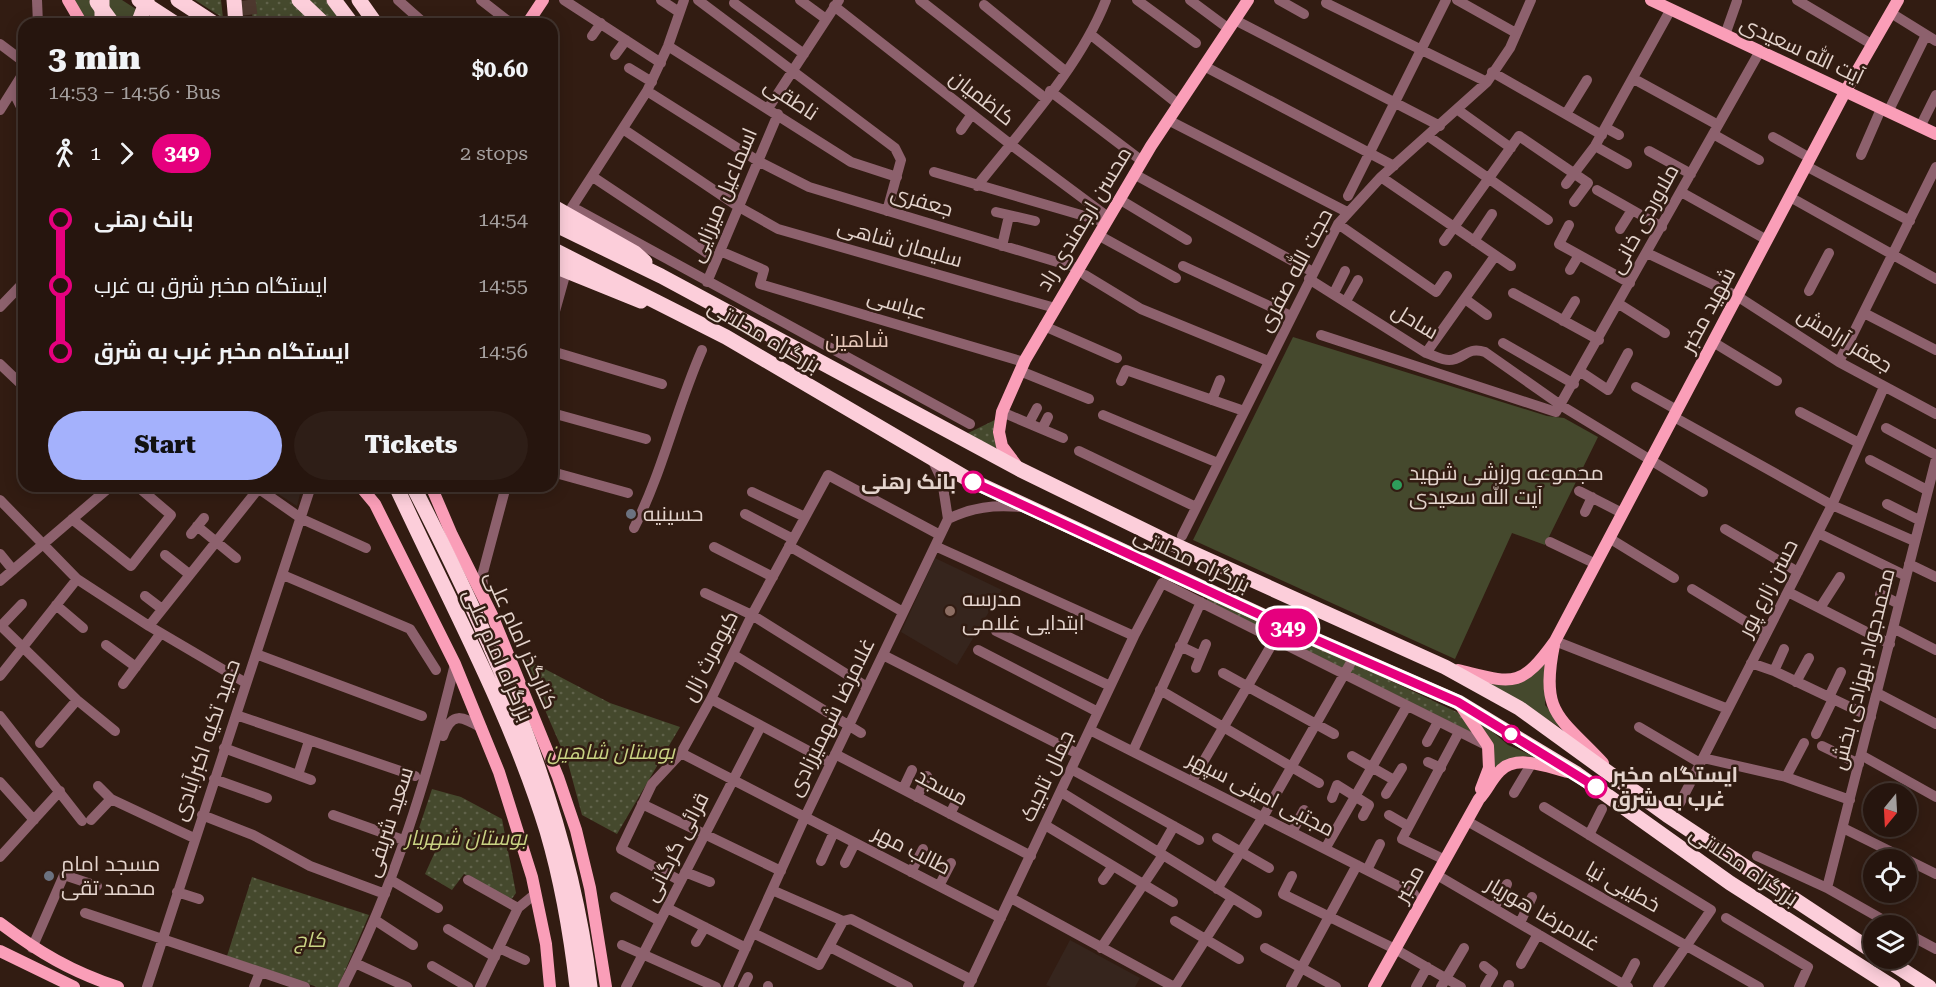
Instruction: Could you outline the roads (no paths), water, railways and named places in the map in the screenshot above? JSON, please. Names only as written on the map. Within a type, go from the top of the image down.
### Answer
[{"type":"highway","points":[[96,0],[106,18]]},
{"type":"highway","points":[[102,0],[107,18]]},
{"type":"highway","points":[[139,0],[167,18]]},
{"type":"highway","points":[[140,18],[147,0]]},
{"type":"highway","points":[[178,0],[206,18]]},
{"type":"highway","points":[[234,0],[236,18]]},
{"type":"highway","points":[[299,0],[318,18]]},
{"type":"highway","points":[[334,0],[348,18]]},
{"type":"highway","points":[[359,0],[372,18]]},
{"type":"highway","points":[[372,0],[383,18]]},
{"type":"highway","points":[[561,208],[634,253],[661,276]]},
{"type":"highway","name":"بزرگراه محلاتی","points":[[558,227],[661,276],[1019,469],[1164,540],[1445,667],[1519,708],[1667,815],[1863,945]]},
{"type":"highway","name":"بزرگراه محلاتی","points":[[558,252],[680,312],[966,478],[1279,632],[1354,657],[1458,702],[1577,774],[1730,883],[1893,987]]},
{"type":"highway","points":[[558,275],[680,312]]},
{"type":"highway","name":"بزرگراه امام علی","points":[[399,492],[440,574],[511,735],[546,831],[566,913],[577,987]]},
{"type":"highway","points":[[416,492],[454,564],[509,686],[561,837],[576,897],[590,987]]},
{"type":"highway","points":[[1901,969],[1929,987]]},
{"type":"main road","points":[[69,0],[79,18]]},
{"type":"main road","points":[[531,18],[543,0]]},
{"type":"main road","name":"آیت الله سعیدی","points":[[1651,0],[1936,134]]},
{"type":"main road","name":"شهید مخبر","points":[[1555,641],[1845,92],[1898,0]]},
{"type":"main road","name":"محسن ارجمندی راد","points":[[1019,469],[1002,446],[999,432],[1002,412],[1022,366],[1054,308],[1081,272],[1098,235],[1134,174],[1246,1]]},
{"type":"main road","points":[[365,492],[375,504]]},
{"type":"main road","points":[[370,492],[455,664],[482,728],[516,822],[536,894],[546,944],[550,987]]},
{"type":"main road","name":"کنارگذر امام علی","points":[[434,492],[484,600],[554,767],[576,830],[590,888],[606,987]]},
{"type":"main road","points":[[1445,667],[1495,679],[1518,678],[1536,669],[1555,641]]},
{"type":"main road","points":[[1555,641],[1549,670],[1551,703],[1557,715],[1613,774]]},
{"type":"main road","points":[[1458,702],[1488,746],[1489,768],[1479,799]]},
{"type":"main road","points":[[1479,799],[1504,766],[1516,762],[1532,763],[1577,774]]},
{"type":"main road","name":"مخبر","points":[[1374,987],[1479,799]]},
{"type":"main road","points":[[0,923],[53,961],[118,987]]},
{"type":"main road","points":[[0,951],[67,987]]},
{"type":"main road","points":[[49,977],[74,987]]},
{"type":"street","points":[[37,0],[38,18]]},
{"type":"street","points":[[398,0],[418,18]]},
{"type":"street","points":[[481,0],[504,18]]},
{"type":"street","points":[[564,0],[661,63]]},
{"type":"street","points":[[661,0],[679,12]]},
{"type":"street","points":[[561,208],[593,177],[650,87],[668,46],[684,0]]},
{"type":"street","points":[[698,0],[895,148],[901,160],[887,211]]},
{"type":"street","points":[[800,0],[826,19]]},
{"type":"street","points":[[920,0],[1047,95],[1142,161]]},
{"type":"street","points":[[977,186],[1065,71],[1090,34],[1106,0]]},
{"type":"street","points":[[1137,0],[1196,42]]},
{"type":"street","points":[[1190,0],[1232,24],[1440,126]]},
{"type":"street","points":[[1279,0],[1304,14]]},
{"type":"street","points":[[1348,196],[1446,0]]},
{"type":"street","points":[[1457,0],[1516,33]]},
{"type":"street","name":"حجت الله صفری","points":[[1182,536],[1338,225],[1347,212],[1381,177],[1458,110],[1490,77],[1510,48],[1531,0]]},
{"type":"street","points":[[1797,0],[1873,45]]},
{"type":"street","points":[[1725,35],[1737,1]]},
{"type":"street","points":[[734,3],[804,54]]},
{"type":"street","points":[[768,107],[837,3]]},
{"type":"street","name":"کاظمیان","points":[[837,3],[972,114],[1107,220]]},
{"type":"street","points":[[1326,3],[1421,49],[1490,77],[1604,131],[1619,135]]},
{"type":"street","points":[[984,5],[1065,71]]},
{"type":"street","points":[[1566,184],[1604,131],[1671,9]]},
{"type":"street","points":[[1861,155],[1885,110],[1931,38],[1891,13]]},
{"type":"street","points":[[592,36],[601,23]]},
{"type":"street","points":[[1090,34],[1178,104]]},
{"type":"street","points":[[615,55],[626,40]]},
{"type":"street","points":[[0,44],[18,58]]},
{"type":"street","name":"ناطقی","points":[[668,46],[768,107],[851,162],[897,177]]},
{"type":"street","name":"ملاوردی خانی","points":[[1562,406],[1760,51]]},
{"type":"street","points":[[1204,66],[1394,166]]},
{"type":"street","name":"جعفری","points":[[629,68],[650,87],[758,161],[809,187],[1081,272],[1141,309],[1268,361]]},
{"type":"street","points":[[1634,79],[1759,160]]},
{"type":"street","points":[[1566,114],[1587,80]]},
{"type":"street","points":[[0,110],[18,82]]},
{"type":"street","points":[[12,92],[18,102]]},
{"type":"street","points":[[1920,127],[1936,95]]},
{"type":"street","points":[[1458,110],[1511,148]]},
{"type":"street","name":"اسماعیل میرزایی","points":[[561,208],[707,282],[778,114]]},
{"type":"street","points":[[961,130],[972,114]]},
{"type":"street","points":[[1168,120],[1347,212]]},
{"type":"street","name":"سلیمان شاهی","points":[[623,129],[739,207],[778,229],[1054,308]]},
{"type":"street","points":[[1428,136],[1548,220]]},
{"type":"street","points":[[1444,241],[1519,136],[1588,183],[1574,202]]},
{"type":"street","points":[[1773,137],[1808,162],[1910,221]]},
{"type":"street","points":[[1595,146],[1627,164]]},
{"type":"street","points":[[1649,151],[1691,174]]},
{"type":"street","points":[[1839,362],[1936,167]]},
{"type":"street","points":[[934,172],[977,186],[1107,220]]},
{"type":"street","name":"ساحل","points":[[1134,174],[1311,276],[1426,353],[1454,360],[1471,350],[1485,351],[1562,406],[1703,492]]},
{"type":"street","points":[[593,177],[718,255]]},
{"type":"street","points":[[1381,177],[1511,266]]},
{"type":"street","points":[[1597,190],[1662,227]]},
{"type":"street","points":[[1681,192],[1767,240]]},
{"type":"street","points":[[1790,197],[1936,279]]},
{"type":"street","points":[[1119,199],[1187,240]]},
{"type":"street","points":[[1620,229],[1632,210]]},
{"type":"street","points":[[996,212],[1035,221]]},
{"type":"street","points":[[1474,241],[1492,214]]},
{"type":"street","points":[[1002,246],[1009,216]]},
{"type":"street","points":[[1338,225],[1436,292],[1447,276]]},
{"type":"street","points":[[1569,225],[1559,244],[1630,283]]},
{"type":"street","points":[[1098,235],[1176,279]]},
{"type":"street","name":"جعفر آرامش","points":[[1647,253],[1737,296],[1839,362],[1936,414]]},
{"type":"street","points":[[1809,291],[1829,253]]},
{"type":"street","name":"عباسی","points":[[718,255],[764,270],[760,284],[1022,366],[1089,399]]},
{"type":"street","points":[[1570,270],[1579,255]]},
{"type":"street","points":[[1426,353],[1496,256]]},
{"type":"street","points":[[1183,266],[1291,316]]},
{"type":"street","points":[[1334,293],[1345,271]]},
{"type":"street","points":[[1346,301],[1358,280]]},
{"type":"street","points":[[707,282],[970,424]]},
{"type":"street","points":[[0,307],[18,288]]},
{"type":"street","points":[[1513,293],[1599,340]]},
{"type":"street","points":[[1465,300],[1487,315]]},
{"type":"street","points":[[1563,321],[1575,301]]},
{"type":"street","points":[[1619,304],[1665,333]]},
{"type":"street","points":[[1864,313],[1936,350]]},
{"type":"street","points":[[1044,326],[1117,358]]},
{"type":"street","points":[[1321,335],[1549,411],[1556,412],[1562,406]]},
{"type":"street","points":[[1713,342],[1777,381]]},
{"type":"street","points":[[1503,343],[1574,384]]},
{"type":"street","points":[[634,528],[649,498],[669,446],[684,391],[702,351]]},
{"type":"street","points":[[558,353],[662,384]]},
{"type":"street","points":[[1581,372],[1608,390],[1628,353]]},
{"type":"street","points":[[0,364],[18,381]]},
{"type":"street","points":[[1121,381],[1126,370],[1244,411]]},
{"type":"street","points":[[1212,400],[1220,380]]},
{"type":"street","points":[[1636,387],[1675,413],[1832,505],[1914,542]]},
{"type":"street","name":"حسن زارع پور","points":[[1680,803],[1832,505],[1884,387]]},
{"type":"street","points":[[1029,423],[1037,408]]},
{"type":"street","points":[[1002,412],[1063,438]]},
{"type":"street","points":[[1800,412],[1859,443]]},
{"type":"street","points":[[558,415],[646,439]]},
{"type":"street","points":[[1103,415],[1218,463]]},
{"type":"street","points":[[1042,429],[1048,417]]},
{"type":"street","points":[[1886,428],[1936,457]]},
{"type":"street","points":[[1079,451],[1196,507]]},
{"type":"street","name":"محمدجواد بهزادی بخش","points":[[1827,888],[1890,644],[1919,520],[1930,494],[1936,457]]},
{"type":"street","points":[[932,459],[942,480],[948,519],[969,509],[988,506],[1027,507]]},
{"type":"street","points":[[1870,460],[1930,494]]},
{"type":"street","points":[[558,474],[628,493]]},
{"type":"street","name":"کیومرث زال","points":[[683,877],[621,849],[652,784],[681,753],[711,699],[752,615],[828,475],[940,535]]},
{"type":"street","points":[[1579,491],[1622,513]]},
{"type":"street","points":[[0,581],[104,492]]},
{"type":"street","points":[[72,519],[131,566],[171,514],[144,492]]},
{"type":"street","points":[[149,626],[253,492]]},
{"type":"street","points":[[264,492],[302,519],[366,548]]},
{"type":"street","name":"حمید تکیه اکبرآبادی","points":[[147,987],[194,838],[310,492]]},
{"type":"street","name":"حمید تکیه اکبرآبادی","points":[[306,507],[315,492]]},
{"type":"street","points":[[360,492],[375,504]]},
{"type":"street","points":[[484,600],[482,576],[503,492]]},
{"type":"street","points":[[752,492],[805,517]]},
{"type":"street","points":[[1585,512],[1592,497]]},
{"type":"street","points":[[0,500],[76,579],[149,626],[246,683]]},
{"type":"street","points":[[1887,504],[1919,520]]},
{"type":"street","points":[[745,514],[903,612]]},
{"type":"street","name":"غلامرضا شهمیرزادی","points":[[729,987],[805,817],[948,519]]},
{"type":"street","points":[[197,526],[236,558]]},
{"type":"street","points":[[1725,529],[1798,572]]},
{"type":"street","points":[[1818,533],[1906,576]]},
{"type":"street","points":[[1610,538],[1674,578]]},
{"type":"street","points":[[1550,542],[1596,564]]},
{"type":"street","points":[[935,546],[1134,636]]},
{"type":"street","points":[[714,547],[773,577]]},
{"type":"street","points":[[0,554],[13,570]]},
{"type":"street","points":[[165,555],[189,574]]},
{"type":"street","points":[[1909,564],[1936,577]]},
{"type":"street","points":[[283,575],[411,629],[436,670]]},
{"type":"street","points":[[1820,608],[1840,577]]},
{"type":"street","points":[[0,676],[23,650],[76,579]]},
{"type":"street","name":"جمال تاجیک","points":[[970,983],[1134,636],[1162,583],[1200,602]]},
{"type":"street","points":[[1692,589],[1766,634]]},
{"type":"street","points":[[1788,592],[1890,644]]},
{"type":"street","points":[[705,593],[752,615],[867,687]]},
{"type":"street","points":[[1880,594],[1899,604]]},
{"type":"street","points":[[145,596],[162,609]]},
{"type":"street","points":[[1132,751],[1200,602],[1279,632],[1344,674],[1488,746]]},
{"type":"street","points":[[22,604],[0,626],[77,700],[116,730]]},
{"type":"street","points":[[56,605],[82,627]]},
{"type":"street","points":[[1893,628],[1936,650]]},
{"type":"street","points":[[996,631],[1110,686]]},
{"type":"street","points":[[1192,781],[1249,687],[1279,632]]},
{"type":"street","points":[[123,684],[161,633]]},
{"type":"street","points":[[1555,641],[1728,709]]},
{"type":"street","points":[[1196,668],[1206,644]]},
{"type":"street","points":[[106,645],[136,667]]},
{"type":"street","points":[[1180,646],[1201,656]]},
{"type":"street","points":[[1774,671],[1784,649]]},
{"type":"street","points":[[978,650],[1098,712]]},
{"type":"street","points":[[256,654],[422,716]]},
{"type":"street","points":[[734,655],[861,733]]},
{"type":"street","points":[[883,655],[1078,754]]},
{"type":"street","points":[[1217,889],[1263,817],[1354,657]]},
{"type":"street","points":[[1796,682],[1809,658]]},
{"type":"street","points":[[1751,663],[1774,671],[1871,717]]},
{"type":"street","name":"سعید شریفی","points":[[343,987],[375,920],[406,841],[420,778],[455,664]]},
{"type":"street","points":[[1816,734],[1841,672]]},
{"type":"street","points":[[1223,673],[1334,734]]},
{"type":"street","points":[[1160,690],[1319,783]]},
{"type":"street","points":[[1877,693],[1936,724]]},
{"type":"street","name":"مسجد","points":[[711,699],[761,726],[903,789],[1031,856]]},
{"type":"street","points":[[40,743],[77,700]]},
{"type":"street","points":[[1170,711],[1176,700]]},
{"type":"street","points":[[1325,849],[1407,706]]},
{"type":"street","points":[[236,715],[420,778],[432,770],[447,726],[452,719],[467,720],[482,728]]},
{"type":"street","points":[[1,720],[86,820],[111,799]]},
{"type":"street","points":[[1427,742],[1438,722]]},
{"type":"street","name":"قرائی گرگانی","points":[[626,987],[761,726]]},
{"type":"street","points":[[1639,727],[1702,760],[1786,777],[1850,800]]},
{"type":"street","name":"مجتبی امینی سپهر","points":[[1090,730],[1414,894]]},
{"type":"street","points":[[1445,860],[1402,840],[1459,732]]},
{"type":"street","points":[[298,775],[309,741]]},
{"type":"street","points":[[1786,777],[1804,743]]},
{"type":"street","points":[[1822,746],[1860,759],[1936,797]]},
{"type":"street","points":[[224,748],[311,780]]},
{"type":"street","name":"طالب مهر","points":[[681,753],[1001,918]]},
{"type":"street","points":[[1352,756],[1394,780]]},
{"type":"street","points":[[1428,762],[1441,768]]},
{"type":"street","points":[[1514,793],[1532,763]]},
{"type":"street","points":[[1386,794],[1402,768]]},
{"type":"street","points":[[1071,769],[1199,840]]},
{"type":"street","points":[[903,789],[912,770]]},
{"type":"street","points":[[917,796],[927,776]]},
{"type":"street","points":[[214,779],[267,798]]},
{"type":"street","points":[[0,783],[34,820]]},
{"type":"street","points":[[1332,798],[1337,785],[1369,805],[1363,816]]},
{"type":"street","points":[[98,786],[111,799],[194,838]]},
{"type":"street","points":[[0,857],[60,791]]},
{"type":"street","points":[[1061,792],[1257,913]]},
{"type":"street","points":[[950,814],[959,796]]},
{"type":"street","points":[[642,804],[704,836],[781,871]]},
{"type":"street","points":[[1544,807],[1711,910],[1658,987]]},
{"type":"street","points":[[1589,835],[1602,809]]},
{"type":"street","points":[[1292,832],[1304,810]]},
{"type":"street","points":[[202,815],[253,836],[309,866],[385,894]]},
{"type":"street","points":[[333,815],[406,841]]},
{"type":"street","points":[[1389,815],[1408,826]]},
{"type":"street","name":"خطیبی نیا","points":[[1467,821],[1759,987]]},
{"type":"street","points":[[1045,825],[1173,902]]},
{"type":"street","points":[[1101,948],[1144,885],[1174,826]]},
{"type":"street","points":[[1843,828],[1936,874]]},
{"type":"street","points":[[821,861],[834,832]]},
{"type":"street","points":[[1217,838],[1269,868]]},
{"type":"street","points":[[845,863],[855,843]]},
{"type":"street","points":[[1290,987],[1329,916],[1380,844]]},
{"type":"street","points":[[911,872],[923,849]]},
{"type":"street","points":[[1757,856],[1827,888],[1875,915]]},
{"type":"street","points":[[939,886],[951,863]]},
{"type":"street","points":[[1103,880],[1113,866]]},
{"type":"street","points":[[32,948],[64,875],[97,886]]},
{"type":"street","name":"غلامرضا هوریار","points":[[1437,875],[1626,986]]},
{"type":"street","points":[[1292,876],[1283,894],[1395,949],[1427,968],[1443,983],[1461,987]]},
{"type":"street","points":[[683,877],[710,882]]},
{"type":"street","points":[[391,880],[438,908]]},
{"type":"street","points":[[468,880],[518,908]]},
{"type":"street","points":[[1494,908],[1507,884]]},
{"type":"street","points":[[772,890],[845,920],[970,983]]},
{"type":"street","points":[[177,892],[199,899]]},
{"type":"street","points":[[480,987],[518,908],[536,894]]},
{"type":"street","points":[[615,897],[660,921]]},
{"type":"street","points":[[1520,923],[1532,897]]},
{"type":"street","points":[[1011,898],[1169,986],[1206,939],[1232,898]]},
{"type":"street","points":[[667,908],[746,948]]},
{"type":"street","points":[[85,913],[260,972],[289,985],[305,987]]},
{"type":"street","points":[[1726,918],[1809,967],[1799,987]]},
{"type":"street","points":[[375,920],[413,945]]},
{"type":"street","points":[[753,933],[819,965],[845,920]]},
{"type":"street","points":[[1175,921],[1239,959]]},
{"type":"street","points":[[696,942],[705,927]]},
{"type":"street","points":[[448,929],[497,953],[525,960]]},
{"type":"street","points":[[1521,964],[1538,934]]},
{"type":"street","points":[[1917,939],[1936,949]]},
{"type":"street","points":[[622,945],[716,987]]},
{"type":"street","points":[[830,947],[908,987]]},
{"type":"street","points":[[1265,948],[1302,966],[1336,987]]},
{"type":"street","points":[[1443,983],[1464,948]]},
{"type":"street","points":[[355,963],[407,987]]},
{"type":"street","points":[[1626,986],[1635,963]]},
{"type":"street","points":[[432,966],[468,987]]},
{"type":"street","points":[[1484,966],[1493,973],[1485,987]]},
{"type":"street","points":[[1416,987],[1427,968]]},
{"type":"street","points":[[254,987],[260,972]]},
{"type":"tunnel","points":[[248,0],[250,18]]},
{"type":"place","name":"بانک رهنی","points":[[973,482]]},
{"type":"place","name":"مجموعه ورزشی شهید آیت‌ الله سعیدی","points":[[1397,485]]},
{"type":"place","name":"حسینیه","points":[[631,514]]},
{"type":"place","name":"مدرسه ابتدایی غلامی","points":[[950,611]]},
{"type":"place","name":"ایستگاه مخبر غرب به شرق","points":[[1596,787]]},
{"type":"place","name":"مسجد امام محمد تقی","points":[[49,876]]},
{"type":"district","name":"شاهین","points":[[857,339]]},
{"type":"park label","name":"بوستان شاهین","points":[[611,752]]},
{"type":"park label","name":"بوستان شهریار","points":[[466,838]]},
{"type":"park label","name":"کاج","points":[[310,940]]}]
